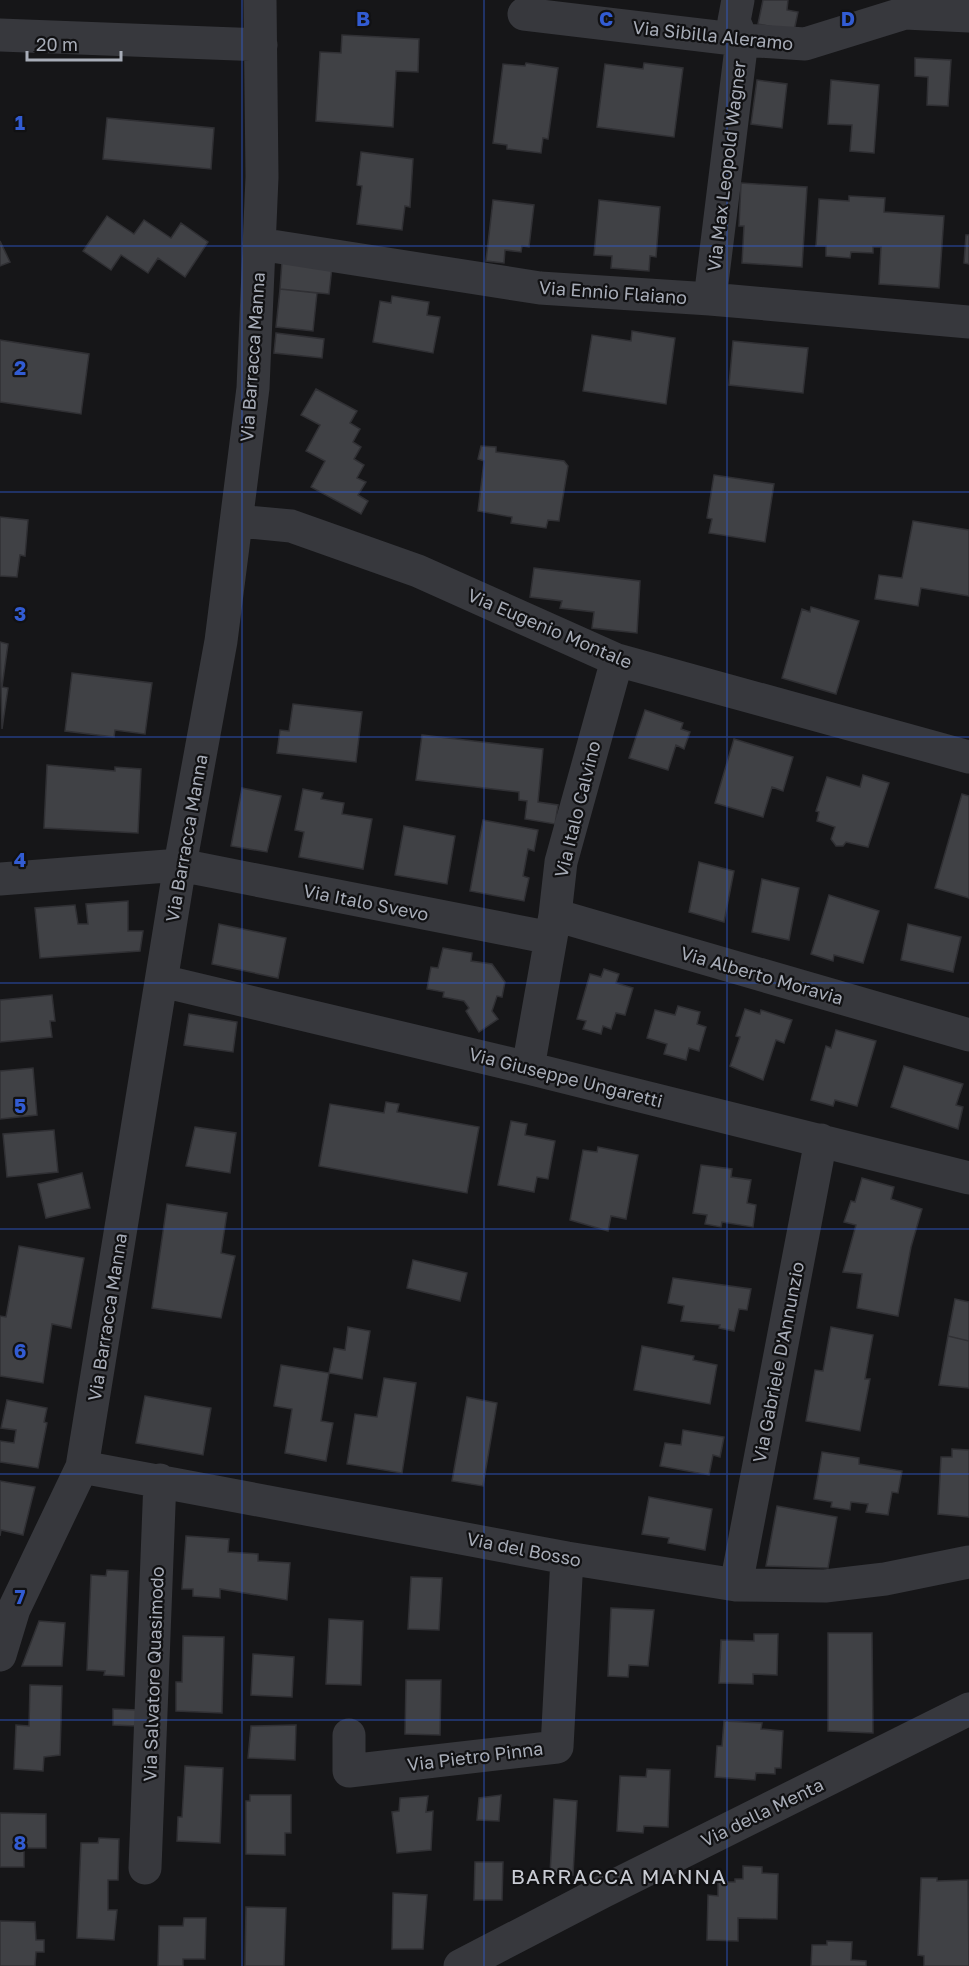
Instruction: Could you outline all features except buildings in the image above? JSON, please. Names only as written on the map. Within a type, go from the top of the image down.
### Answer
[{"type":"street","name":"Via Barracca Manna","points":[[0,1655],[7,1610],[82,1467],[180,865],[221,641],[238,521],[253,388],[262,177],[261,0]]},
{"type":"street","name":"Via Max Leopold Wagner","points":[[710,298],[742,40],[734,21],[738,0]]},
{"type":"street","name":"Via Sibilla Aleramo","points":[[524,14],[742,40],[805,44],[905,13],[969,16]]},
{"type":"street","points":[[0,34],[261,45]]},
{"type":"street","name":"Via Ennio Flaiano","points":[[259,244],[540,288],[710,298],[969,322]]},
{"type":"street","name":"Via Eugenio Montale","points":[[238,521],[291,526],[418,571],[617,660],[969,757]]},
{"type":"street","name":"Via Italo Calvino","points":[[528,1068],[553,927],[561,862],[617,660]]},
{"type":"street","name":"Via Italo Svevo","points":[[0,879],[180,865],[553,927]]},
{"type":"street","name":"Via Alberto Moravia","points":[[553,927],[969,1035]]},
{"type":"street","name":"Via Giuseppe Ungaretti","points":[[162,981],[528,1068],[969,1178]]},
{"type":"street","name":"Via Gabriele D'Annunzio","points":[[736,1585],[821,1140]]},
{"type":"street","name":"Via del Bosso","points":[[82,1467],[567,1558],[736,1585],[825,1586],[885,1579],[969,1562]]},
{"type":"street","name":"Via Salvatore Quasimodo","points":[[145,1868],[160,1480]]},
{"type":"street","name":"Via Pietro Pinna","points":[[349,1735],[349,1771],[557,1747],[567,1558]]},
{"type":"street","name":"Via della Menta","points":[[460,1966],[604,1891],[969,1709]]},
{"type":"district","name":"BARRACCA MANNA","points":[[619,1876]]}]
